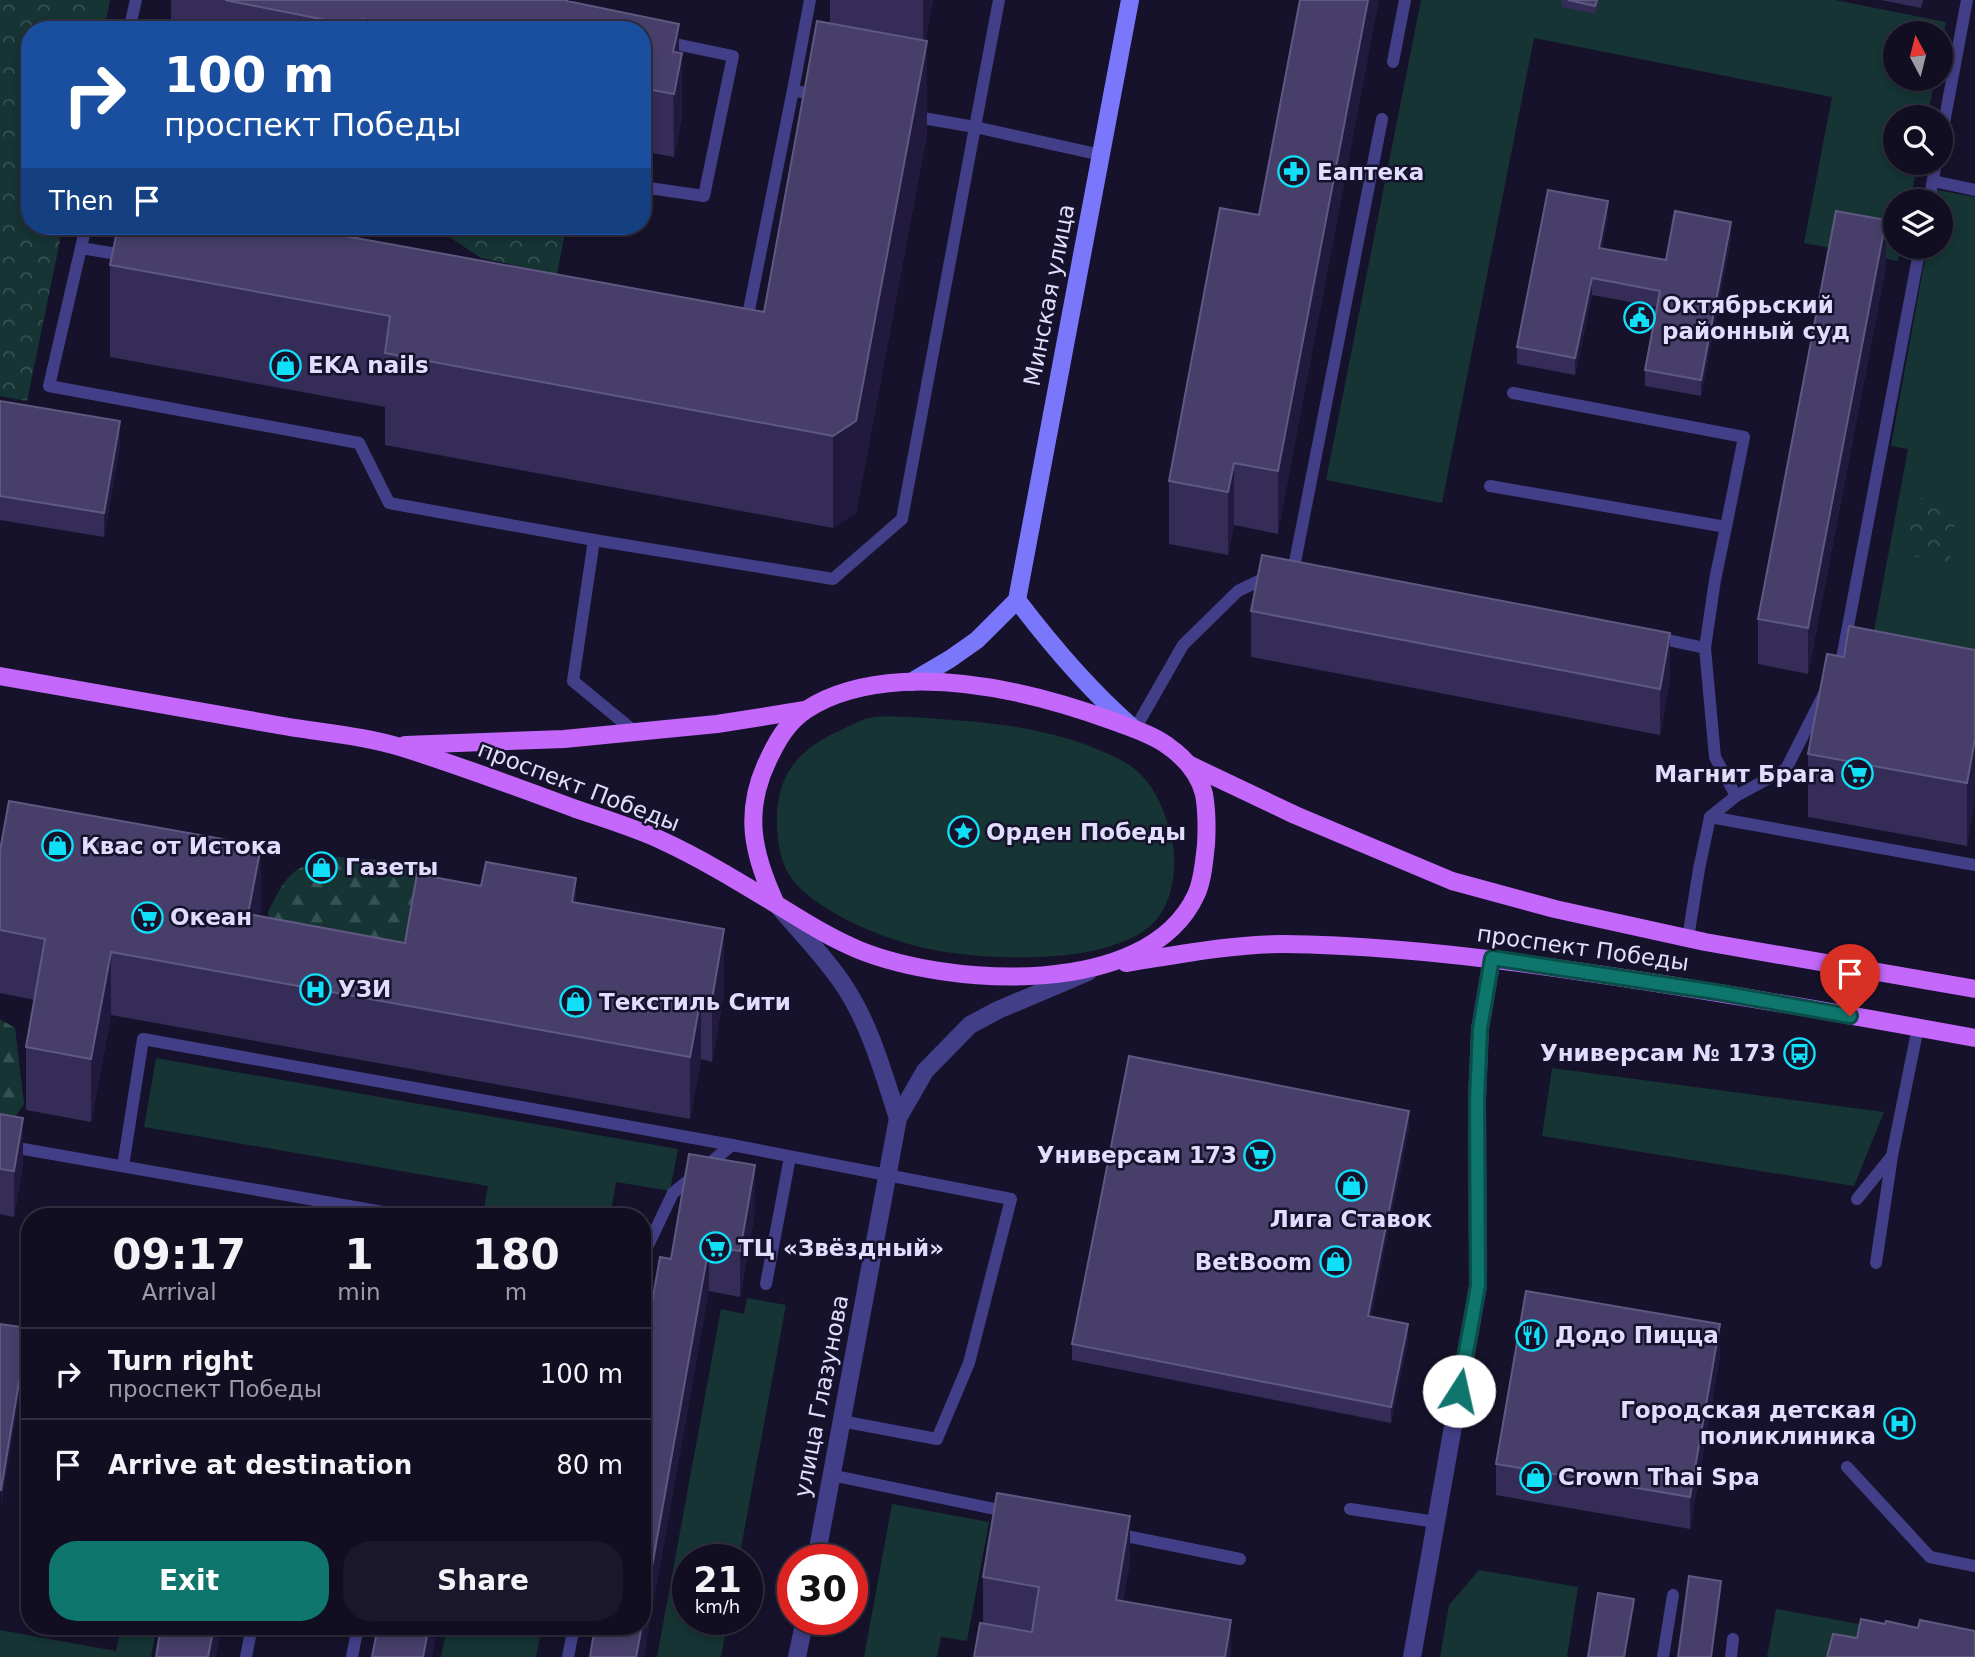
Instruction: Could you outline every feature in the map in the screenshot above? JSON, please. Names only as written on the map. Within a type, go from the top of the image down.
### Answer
[{"type":"main road","name":"Минская улица","points":[[1017,600],[1130,0]]},
{"type":"main road","points":[[911,681],[977,640],[1017,600],[1049,643],[1101,700],[1135,729]]},
{"type":"main road","name":"проспект Победы","points":[[0,676],[396,746],[519,787],[662,840],[816,929],[861,951],[907,965],[951,972],[1020,977],[1198,952],[1280,944],[1370,947],[1492,958],[1716,992],[1975,1038]]},
{"type":"main road","points":[[776,904],[760,870],[758,859],[753,810],[756,786],[777,742],[789,724],[805,710],[831,697],[860,688],[911,681],[963,685],[1021,694],[1083,710],[1165,743],[1190,765],[1203,791],[1207,826],[1198,892],[1184,915],[1161,937],[1140,950],[1098,968]]},
{"type":"main road","name":"проспект Победы","points":[[396,746],[564,739],[717,724],[805,710]]},
{"type":"main road","name":"проспект Победы","points":[[1190,765],[1295,815],[1452,881],[1555,909],[1688,938],[1975,989]]},
{"type":"street","name":"улица Глазунова","points":[[776,904],[849,993],[872,1037],[898,1118]]},
{"type":"street","points":[[1412,1657],[1478,1286],[1479,1041],[1492,958]]},
{"type":"street","name":"улица Глазунова","points":[[819,1544],[898,1118],[925,1071],[970,1025],[998,1010],[1098,968]]},
{"type":"street","points":[[797,1657],[801,1635]]},
{"type":"lane","points":[[131,21],[136,0]]},
{"type":"lane","points":[[743,341],[810,0]]},
{"type":"lane","points":[[84,235],[49,386],[359,443],[389,503],[833,579],[902,519],[999,0]]},
{"type":"lane","points":[[1393,62],[1405,0]]},
{"type":"lane","points":[[1947,105],[1967,0]]},
{"type":"lane","points":[[651,39],[733,56],[705,196],[651,188]]},
{"type":"lane","points":[[793,90],[834,99]]},
{"type":"lane","points":[[902,114],[1101,155]]},
{"type":"lane","points":[[1135,729],[1183,645],[1238,591],[1302,563],[1382,119]]},
{"type":"lane","points":[[1931,189],[1934,175]]},
{"type":"lane","points":[[1933,181],[1975,190]]},
{"type":"lane","points":[[81,248],[138,258]]},
{"type":"lane","points":[[1688,938],[1710,817],[1736,796],[1786,769],[1849,659],[1918,259]]},
{"type":"lane","points":[[1513,393],[1745,438],[1715,580],[1705,648],[1715,757],[1736,796]]},
{"type":"lane","points":[[1490,486],[1726,527]]},
{"type":"lane","points":[[594,540],[573,681],[635,732]]},
{"type":"lane","points":[[1638,634],[1705,648]]},
{"type":"lane","points":[[1710,817],[1975,865]]},
{"type":"lane","points":[[1876,1263],[1892,1156],[1918,1027]]},
{"type":"lane","points":[[123,1166],[142,1039],[732,1145],[1011,1199],[969,1363],[937,1439],[841,1421]]},
{"type":"lane","points":[[0,1145],[362,1208]]},
{"type":"lane","points":[[651,1243],[673,1193],[732,1145]]},
{"type":"lane","points":[[1857,1199],[1892,1156]]},
{"type":"lane","points":[[766,1284],[790,1157]]},
{"type":"lane","points":[[333,1208],[334,1203]]},
{"type":"lane","points":[[1847,1467],[1930,1557],[1975,1566]]},
{"type":"lane","points":[[831,1475],[1027,1516]]},
{"type":"lane","points":[[1350,1509],[1436,1522]]},
{"type":"lane","points":[[1107,1532],[1240,1559]]},
{"type":"lane","points":[[1664,1657],[1673,1595]]},
{"type":"lane","points":[[246,1657],[250,1635]]},
{"type":"lane","points":[[352,1657],[356,1635]]},
{"type":"lane","points":[[568,1657],[572,1635]]},
{"type":"lane","points":[[1731,1657],[1733,1639]]},
{"type":"green space","points":[[0,0],[110,0],[106,21],[21,21],[21,235],[61,235],[27,401],[0,396]]},
{"type":"green space","points":[[1421,0],[1835,0],[1941,21],[1883,21],[1883,91],[1932,91],[1930,105],[1883,105],[1883,175],[1915,175],[1913,189],[1883,189],[1883,258],[1804,243],[1832,97],[1534,38],[1442,503],[1326,480]]},
{"type":"green space","points":[[1953,193],[1975,197],[1975,654],[1873,636],[1908,449],[1891,446],[1925,259],[1953,259]]},
{"type":"green space","points":[[446,235],[565,235],[557,274],[481,258]]},
{"type":"green space","points":[[1915,497],[1958,504],[1949,562],[1907,555]]},
{"type":"green space","points":[[913,717],[1030,729],[1076,741],[1117,758],[1133,768],[1156,794],[1172,839],[1174,873],[1169,895],[1160,915],[1142,932],[1118,944],[1088,952],[1054,956],[988,956],[934,950],[881,935],[863,928],[814,900],[790,876],[780,853],[777,809],[791,767],[800,756],[825,738],[865,719]]},
{"type":"green space","points":[[336,857],[377,860],[416,868],[443,887],[402,944],[281,964],[268,912],[286,880],[293,873],[309,864]]},
{"type":"green space","points":[[0,1019],[15,1028],[24,1104],[14,1119],[0,1122]]},
{"type":"green space","points":[[156,1058],[678,1149],[670,1191],[616,1182],[611,1208],[484,1208],[488,1186],[144,1127]]},
{"type":"green space","points":[[1552,1068],[1884,1112],[1854,1186],[1542,1136]]},
{"type":"green space","points":[[747,1298],[786,1305],[742,1544],[678,1544],[721,1309],[744,1314]]},
{"type":"green space","points":[[892,1504],[989,1522],[967,1641],[941,1637],[937,1657],[864,1657]]},
{"type":"green space","points":[[1479,1570],[1578,1587],[1567,1657],[1440,1657],[1449,1605]]},
{"type":"green space","points":[[672,1575],[672,1635],[725,1635],[721,1657],[657,1657]]},
{"type":"green space","points":[[1776,1609],[1975,1645],[1975,1657],[1767,1657]]},
{"type":"green space","points":[[0,1630],[21,1635],[116,1651],[119,1635],[155,1635],[151,1657],[0,1657]]},
{"type":"green space","points":[[445,1635],[540,1635],[536,1657],[441,1657]]},
{"type":"building","points":[[225,0],[567,0],[679,24],[673,52],[682,53],[674,94],[651,90],[651,21],[331,21]]},
{"type":"building","points":[[1300,0],[1368,0],[1278,471],[1234,463],[1228,492],[1169,481],[1220,208],[1259,215]]},
{"type":"building","points":[[1568,0],[1597,0],[1595,6]]},
{"type":"building","points":[[817,21],[927,41],[856,421],[833,436],[385,353],[390,316],[110,265],[116,235],[340,235],[764,312]]},
{"type":"building","points":[[1548,190],[1608,201],[1599,248],[1666,260],[1675,211],[1731,222],[1701,380],[1645,370],[1660,291],[1592,278],[1575,358],[1517,347]]},
{"type":"building","points":[[1836,211],[1883,219],[1883,236],[1808,628],[1758,619]]},
{"type":"building","points":[[0,401],[120,421],[104,513],[0,496]]},
{"type":"building","points":[[1262,555],[1670,633],[1660,689],[1251,611]]},
{"type":"building","points":[[1849,626],[1975,650],[1975,739],[1967,783],[1808,754],[1827,654],[1844,657]]},
{"type":"building","points":[[9,801],[261,846],[248,914],[405,943],[417,874],[481,886],[486,862],[576,878],[572,902],[724,929],[712,999],[701,997],[690,1057],[111,952],[91,1059],[26,1047],[45,939],[0,930],[0,851]]},
{"type":"building","points":[[1129,1056],[1409,1111],[1368,1316],[1408,1324],[1391,1407],[1072,1344]]},
{"type":"building","points":[[0,1114],[23,1118],[14,1171],[0,1169]]},
{"type":"building","points":[[689,1154],[755,1165],[740,1251],[709,1246],[651,1572],[651,1308],[660,1257],[671,1259]]},
{"type":"building","points":[[1526,1291],[1720,1324],[1690,1497],[1496,1464]]},
{"type":"building","points":[[0,1324],[21,1327],[21,1370],[0,1490]]},
{"type":"building","points":[[997,1493],[1130,1516],[1116,1600],[1231,1620],[1225,1657],[974,1657],[980,1623],[1032,1632],[1039,1587],[983,1577]]},
{"type":"building","points":[[1689,1576],[1721,1581],[1711,1657],[1678,1657]]},
{"type":"building","points":[[1598,1593],[1634,1599],[1624,1657],[1588,1657]]},
{"type":"building","points":[[1861,1619],[1918,1628],[1920,1620],[1975,1631],[1975,1657],[1827,1657],[1833,1634],[1857,1638]]},
{"type":"building","points":[[160,1635],[212,1635],[208,1657],[156,1657]]},
{"type":"building","points":[[376,1635],[427,1635],[423,1657],[372,1657]]},
{"type":"building","points":[[594,1635],[640,1635],[636,1657],[590,1657]]},
{"type":"place","name":"Еаптека","points":[[1294,172]]},
{"type":"place","name":"Октябрьский районный суд","points":[[1639,318]]},
{"type":"place","name":"EKA nails","points":[[285,365]]},
{"type":"place","name":"Магнит Брага","points":[[1858,774]]},
{"type":"place","name":"Орден Победы","points":[[963,832]]},
{"type":"place","name":"Квас от Истока","points":[[58,846]]},
{"type":"place","name":"Газеты","points":[[322,867]]},
{"type":"place","name":"Океан","points":[[147,917]]},
{"type":"place","name":"УЗИ","points":[[315,989]]},
{"type":"place","name":"Текстиль Сити","points":[[576,1002]]},
{"type":"place","name":"Универсам № 173","points":[[1799,1053]]},
{"type":"place","name":"Универсам 173","points":[[1260,1155]]},
{"type":"place","name":"Лига Ставок","points":[[1351,1185]]},
{"type":"place","name":"ТЦ «Звёздный»","points":[[715,1248]]},
{"type":"place","name":"BetBoom","points":[[1335,1262]]},
{"type":"place","name":"Додо Пицца","points":[[1532,1335]]},
{"type":"place","name":"Городская детская поликлиника","points":[[1899,1423]]},
{"type":"place","name":"Crown Thai Spa","points":[[1535,1477]]},
{"type":"route","points":[[1459,1391],[1478,1286],[1477,1100],[1480,1029],[1492,958],[1716,992],[1850,1016]]}]
